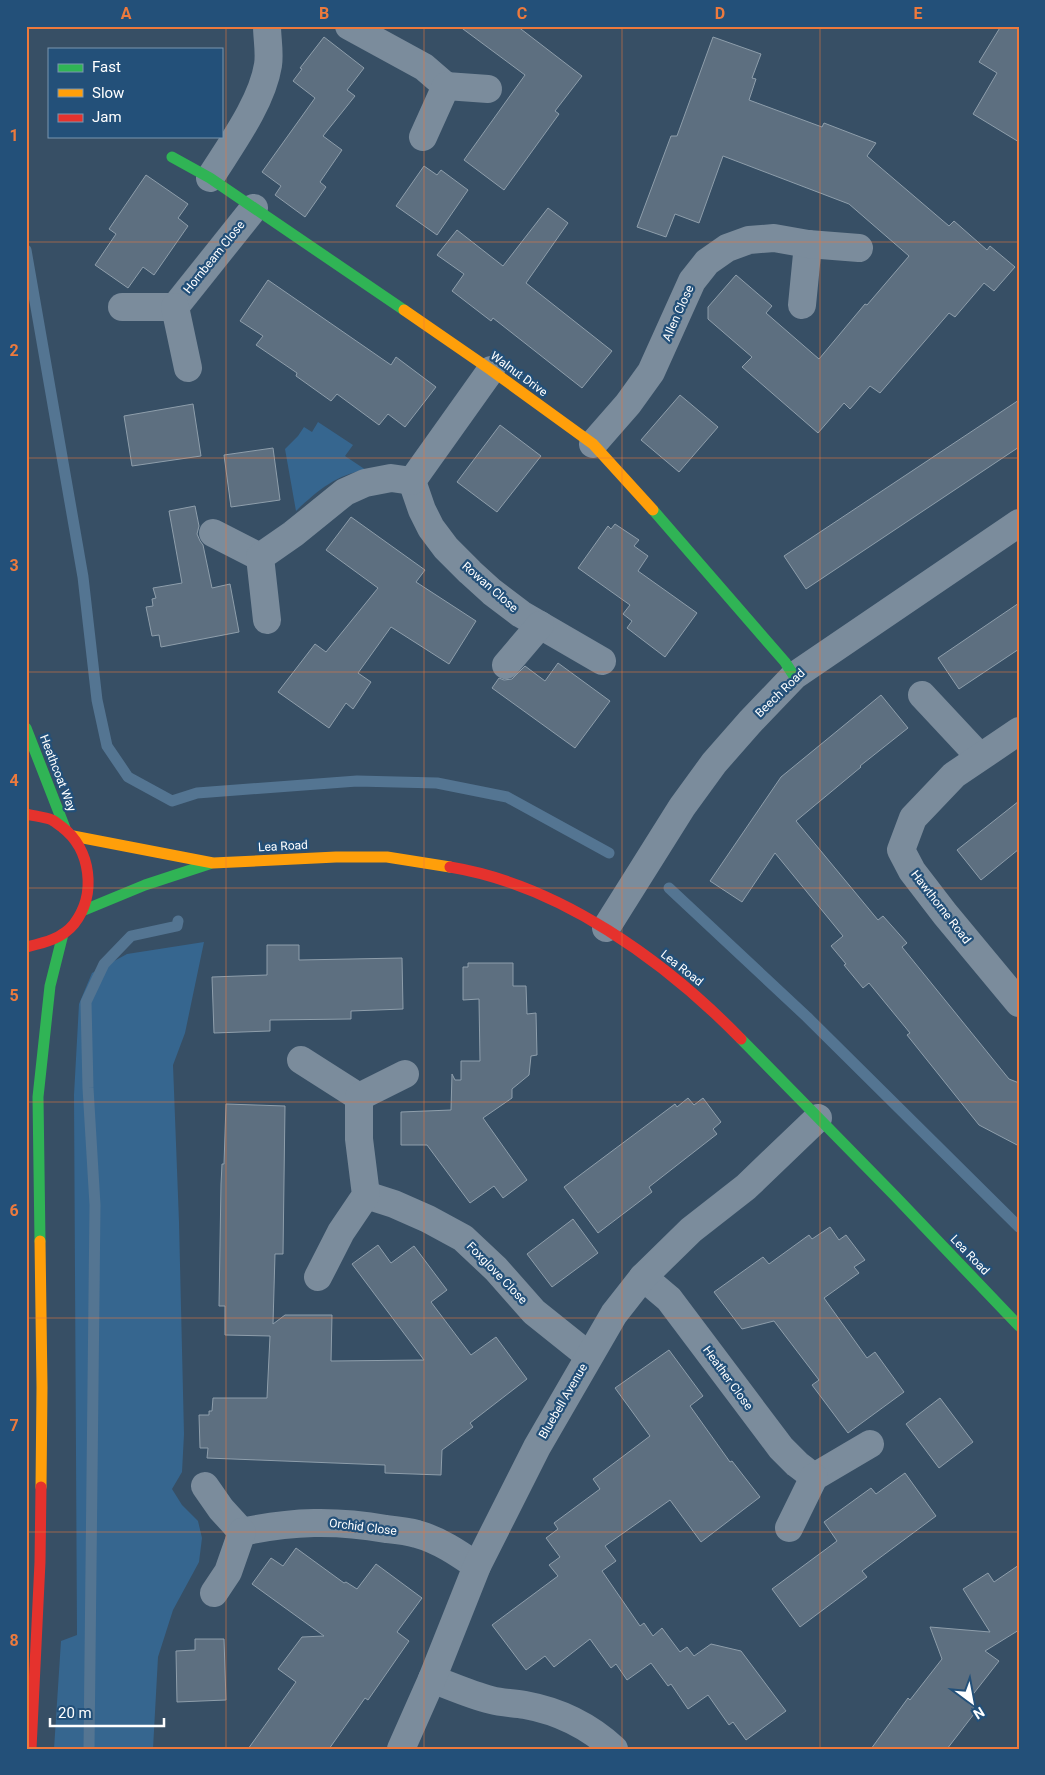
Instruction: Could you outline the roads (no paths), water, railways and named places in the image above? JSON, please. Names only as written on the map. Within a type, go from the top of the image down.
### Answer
[{"type":"street","points":[[210,178],[239,132],[262,89],[268,64],[267,26]]},
{"type":"street","points":[[349,26],[424,67],[446,86],[488,90]]},
{"type":"street","points":[[423,138],[446,86]]},
{"type":"street","name":"Walnut Drive","points":[[172,157],[210,178],[491,370],[593,444],[671,528],[785,662],[794,676]]},
{"type":"street","name":"Hornbeam Close","points":[[175,306],[254,208]]},
{"type":"street","name":"Allen Close","points":[[593,444],[628,404],[651,372],[692,282],[707,262],[726,248],[749,240],[774,238],[808,244],[859,248]]},
{"type":"street","points":[[802,305],[808,244]]},
{"type":"street","name":"Hornbeam Close","points":[[122,307],[175,306]]},
{"type":"street","name":"Hornbeam Close","points":[[175,306],[188,368]]},
{"type":"street","points":[[260,557],[293,534],[345,492],[365,483],[391,478],[412,481],[491,370]]},
{"type":"street","name":"Rowan Close","points":[[412,481],[422,510],[431,528],[446,548],[492,592],[521,614],[602,661]]},
{"type":"street","name":"Beech Road","points":[[606,928],[682,807],[714,763],[794,676],[1019,523]]},
{"type":"street","points":[[213,533],[260,557]]},
{"type":"street","points":[[260,557],[266,620]]},
{"type":"street","points":[[506,665],[540,625]]},
{"type":"street","points":[[922,695],[979,756]]},
{"type":"street","name":"Heathcoat Way","points":[[26,728],[69,832],[84,852],[89,872],[89,892],[82,911]]},
{"type":"street","name":"Hawthorne Road","points":[[1019,730],[954,775],[913,818],[901,850],[912,871],[928,892],[1019,1003]]},
{"type":"street","name":"Lea Road","points":[[26,814],[48,819],[69,832],[213,863],[336,857],[387,858],[474,871],[518,886],[606,928],[668,973],[713,1010],[1019,1326]]},
{"type":"street","name":"Lea Road","points":[[82,911],[145,885],[213,863]]},
{"type":"street","points":[[26,947],[47,943],[63,934],[82,911]]},
{"type":"street","points":[[31,1749],[40,1562],[42,1387],[38,1097],[50,986],[63,934]]},
{"type":"street","points":[[301,1060],[359,1097]]},
{"type":"street","points":[[29,1065],[38,1097]]},
{"type":"street","points":[[359,1097],[405,1074]]},
{"type":"street","points":[[318,1277],[342,1232],[366,1195],[359,1139],[359,1097]]},
{"type":"street","name":"Bluebell Avenue","points":[[401,1749],[432,1679],[477,1566],[536,1447],[614,1314],[643,1277],[691,1230],[746,1187],[818,1118]]},
{"type":"street","name":"Foxglove Close","points":[[366,1195],[394,1204],[428,1219],[462,1238],[496,1269],[534,1312],[590,1356]]},
{"type":"street","name":"Heather Close","points":[[643,1277],[675,1306],[781,1448],[814,1477]]},
{"type":"street","points":[[789,1528],[814,1477],[870,1444]]},
{"type":"street","points":[[205,1486],[221,1509],[242,1532],[228,1572],[214,1593]]},
{"type":"street","name":"Orchid Close","points":[[242,1532],[275,1525],[322,1522],[367,1525],[416,1534],[452,1549],[477,1566]]},
{"type":"street","points":[[432,1679],[490,1700],[555,1712],[577,1723],[614,1749]]},
{"type":"waterway","points":[[26,250],[83,577],[97,700],[107,746],[128,777],[172,801],[197,793],[357,781],[437,783],[507,797],[609,853]]},
{"type":"waterway","points":[[669,888],[807,1017],[1019,1227]]},
{"type":"waterway","points":[[89,1749],[95,1205],[88,1088],[86,1002],[104,964],[131,936],[177,926],[178,921]]}]
